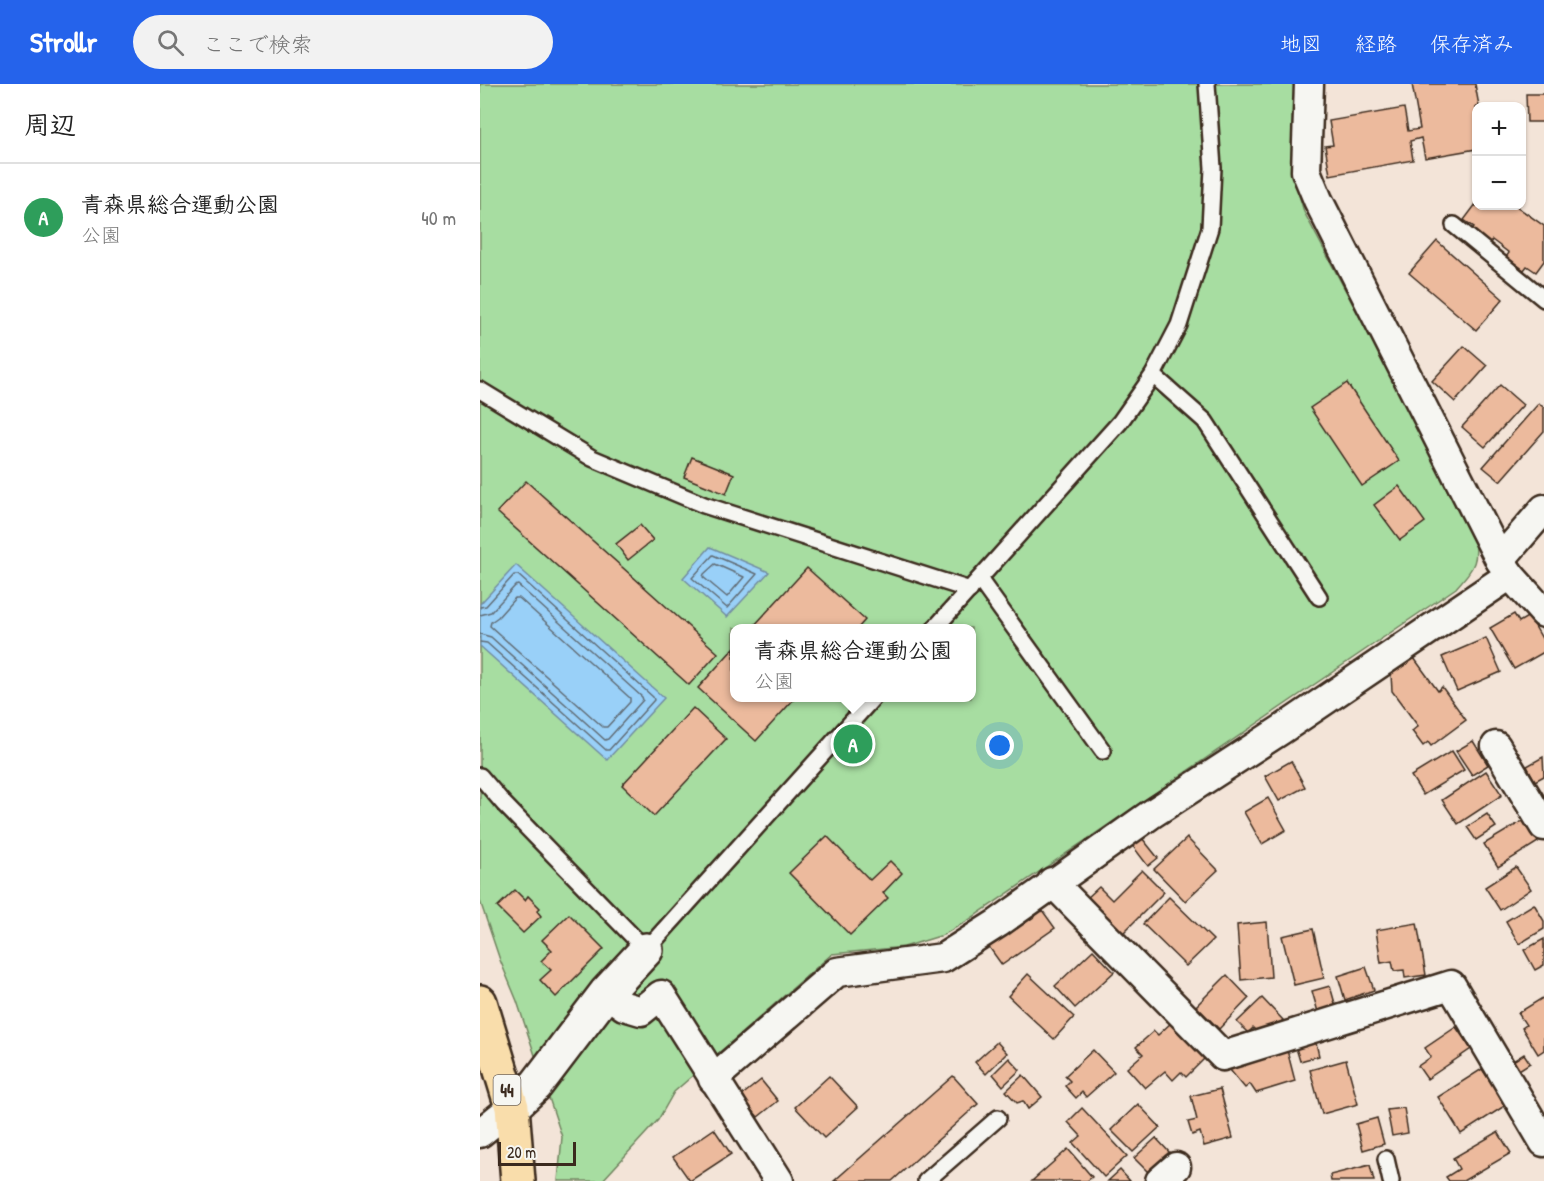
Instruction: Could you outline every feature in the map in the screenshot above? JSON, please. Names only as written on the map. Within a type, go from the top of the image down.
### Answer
[{"type":"main road","name":"44","points":[[480,1002],[512,1107],[518,1181]]},
{"type":"street","points":[[1309,84],[1306,171],[1505,567],[1544,613]]},
{"type":"street","points":[[713,1078],[837,972],[943,958],[998,923],[1052,882],[1150,814],[1290,723],[1505,567],[1544,509]]},
{"type":"street","points":[[1496,746],[1544,826]]},
{"type":"street","points":[[1052,882],[1223,1056],[1451,985],[1544,1142]]},
{"type":"street","points":[[480,1133],[536,1085],[606,993],[646,950]]},
{"type":"street","points":[[606,993],[624,1006],[641,1011],[661,995],[779,1181]]},
{"type":"lane","points":[[939,624],[1120,422],[1153,375],[1179,325],[1209,228],[1213,168],[1206,84]]},
{"type":"lane","points":[[1454,225],[1544,299]]},
{"type":"lane","points":[[1153,375],[1205,421],[1319,597]]},
{"type":"lane","points":[[480,390],[591,458],[704,505],[974,585],[1103,752]]},
{"type":"lane","points":[[480,776],[504,804],[646,950],[869,702]]},
{"type":"lane","points":[[926,1181],[998,1118]]},
{"type":"lane","points":[[1386,1159],[1391,1181]]},
{"type":"green space","points":[[480,84],[1297,84],[1294,148],[1296,184],[1304,212],[1474,533],[1476,557],[1468,574],[1456,588],[967,921],[943,935],[904,947],[832,954],[674,1092],[658,1120],[602,1181],[558,1181],[562,1137],[517,1001],[480,901]]},
{"type":"water","points":[[710,547],[769,572],[727,617],[683,578]]},
{"type":"water","points":[[516,565],[664,698],[607,760],[480,646],[480,604]]},
{"type":"building","points":[[1412,84],[1475,84],[1478,102],[1472,102],[1472,150],[1425,158],[1421,138],[1410,141],[1413,160],[1330,175],[1325,146],[1333,145],[1329,121],[1404,108],[1408,131],[1420,129]]},
{"type":"building","points":[[1526,94],[1544,94],[1544,122],[1527,122]]},
{"type":"building","points":[[1472,209],[1522,210],[1544,226],[1544,261],[1536,272],[1527,266],[1524,270],[1506,257],[1509,253],[1492,240],[1489,245],[1471,231],[1474,227],[1464,220]]},
{"type":"building","points":[[1437,241],[1503,299],[1476,330],[1409,273]]},
{"type":"building","points":[[1464,346],[1487,366],[1455,402],[1432,381]]},
{"type":"building","points":[[1347,383],[1399,461],[1362,486],[1310,408]]},
{"type":"building","points":[[1500,385],[1523,405],[1485,447],[1462,427]]},
{"type":"building","points":[[1539,403],[1544,408],[1544,431],[1500,481],[1483,467]]},
{"type":"building","points":[[692,457],[734,474],[726,494],[684,477]]},
{"type":"building","points":[[526,481],[718,653],[689,685],[497,512]]},
{"type":"building","points":[[1399,486],[1425,522],[1400,540],[1374,505]]},
{"type":"building","points":[[640,525],[653,540],[628,560],[616,544]]},
{"type":"building","points":[[807,568],[865,620],[862,624],[756,624]]},
{"type":"building","points":[[1514,614],[1519,622],[1529,616],[1544,642],[1544,652],[1514,669],[1490,628]]},
{"type":"building","points":[[1486,638],[1501,672],[1457,691],[1442,657]]},
{"type":"building","points":[[730,652],[730,702],[791,702],[756,741],[698,688]]},
{"type":"building","points":[[1414,658],[1438,691],[1442,687],[1466,720],[1431,746],[1428,742],[1423,746],[1412,731],[1418,726],[1392,691],[1391,674]]},
{"type":"building","points":[[693,708],[726,739],[654,816],[622,785]]},
{"type":"building","points":[[1473,741],[1488,765],[1472,775],[1456,751]]},
{"type":"building","points":[[1452,751],[1464,770],[1423,795],[1411,776]]},
{"type":"building","points":[[1543,757],[1544,776],[1535,781],[1527,766]]},
{"type":"building","points":[[1291,761],[1305,787],[1279,801],[1265,776]]},
{"type":"building","points":[[1486,771],[1502,795],[1458,824],[1442,800]]},
{"type":"building","points":[[1268,798],[1286,830],[1262,844],[1244,812]]},
{"type":"building","points":[[1487,814],[1496,827],[1476,840],[1467,827]]},
{"type":"building","points":[[1524,820],[1538,842],[1498,867],[1484,844]]},
{"type":"building","points":[[827,836],[870,880],[890,861],[902,873],[883,893],[888,898],[850,935],[789,873]]},
{"type":"building","points":[[1142,838],[1158,858],[1148,866],[1132,845]]},
{"type":"building","points":[[1187,838],[1218,870],[1185,901],[1154,869]]},
{"type":"building","points":[[1516,867],[1531,889],[1500,910],[1485,887]]},
{"type":"building","points":[[1142,870],[1164,892],[1122,934],[1086,899],[1099,887],[1112,900]]},
{"type":"building","points":[[515,890],[525,900],[528,896],[540,908],[537,911],[541,916],[523,933],[497,907]]},
{"type":"building","points":[[1169,897],[1213,940],[1186,966],[1143,924]]},
{"type":"building","points":[[1534,904],[1544,921],[1544,929],[1519,944],[1506,921]]},
{"type":"building","points":[[1042,910],[1055,928],[1002,965],[989,947]]},
{"type":"building","points":[[569,914],[604,949],[556,997],[540,980],[551,970],[541,961],[552,950],[542,940]]},
{"type":"building","points":[[1267,922],[1271,977],[1241,980],[1237,925]]},
{"type":"building","points":[[1417,923],[1426,975],[1405,978],[1404,970],[1394,971],[1392,961],[1381,963],[1376,930]]},
{"type":"building","points":[[1313,929],[1324,978],[1294,985],[1282,936]]},
{"type":"building","points":[[1544,939],[1544,965],[1535,970],[1524,950]]},
{"type":"building","points":[[1093,950],[1114,972],[1075,1008],[1055,986]]},
{"type":"building","points":[[1366,967],[1374,990],[1345,1000],[1338,976]]},
{"type":"building","points":[[1028,974],[1074,1017],[1054,1039],[1008,996]]},
{"type":"building","points":[[1227,975],[1249,998],[1219,1029],[1196,1006]]},
{"type":"building","points":[[1330,986],[1336,1007],[1318,1012],[1312,991]]},
{"type":"building","points":[[1544,997],[1544,1050],[1538,1054],[1522,1028],[1526,1025],[1518,1013]]},
{"type":"building","points":[[1262,998],[1283,1020],[1264,1038],[1253,1028],[1248,1033],[1237,1022]]},
{"type":"building","points":[[1172,1022],[1205,1058],[1186,1077],[1181,1072],[1173,1080],[1165,1071],[1145,1088],[1127,1068],[1143,1054],[1136,1047],[1154,1031],[1158,1035]]},
{"type":"building","points":[[1456,1027],[1471,1049],[1427,1079],[1418,1066],[1431,1057],[1425,1048]]},
{"type":"building","points":[[997,1042],[1007,1053],[986,1074],[975,1062]]},
{"type":"building","points":[[1316,1043],[1319,1056],[1300,1061],[1296,1048]]},
{"type":"building","points":[[1286,1046],[1295,1081],[1256,1093],[1250,1084],[1245,1088],[1230,1070],[1252,1051]]},
{"type":"building","points":[[1093,1050],[1114,1072],[1086,1097],[1082,1092],[1076,1098],[1065,1086],[1070,1081],[1065,1076]]},
{"type":"building","points":[[1524,1054],[1530,1063],[1511,1075],[1505,1066]]},
{"type":"building","points":[[1009,1058],[1020,1070],[1003,1086],[993,1074]]},
{"type":"building","points":[[1346,1060],[1358,1104],[1322,1114],[1310,1070]]},
{"type":"building","points":[[1482,1069],[1506,1105],[1461,1134],[1438,1097]]},
{"type":"building","points":[[1023,1075],[1042,1097],[1028,1109],[1023,1101],[1017,1103],[1006,1091]]},
{"type":"building","points":[[829,1076],[858,1107],[824,1138],[795,1107]]},
{"type":"building","points":[[953,1076],[978,1104],[892,1181],[834,1181]]},
{"type":"building","points":[[761,1080],[778,1101],[758,1117],[741,1096]]},
{"type":"building","points":[[1220,1089],[1233,1138],[1204,1146],[1200,1132],[1192,1135],[1188,1122],[1197,1120],[1191,1096]]},
{"type":"building","points":[[1138,1104],[1160,1127],[1133,1152],[1111,1130]]},
{"type":"building","points":[[1082,1108],[1127,1156],[1104,1177],[1073,1143],[1081,1136],[1068,1122]]},
{"type":"building","points":[[1404,1108],[1408,1133],[1392,1136],[1387,1110]]},
{"type":"building","points":[[1377,1118],[1384,1144],[1363,1150],[1356,1124]]},
{"type":"building","points":[[714,1129],[731,1154],[690,1181],[673,1157]]},
{"type":"building","points":[[1498,1132],[1511,1153],[1463,1181],[1449,1181],[1446,1177],[1459,1169],[1453,1158]]},
{"type":"building","points":[[1156,1138],[1170,1153],[1149,1173],[1134,1158]]},
{"type":"building","points":[[1068,1149],[1092,1177],[1087,1181],[1032,1181]]},
{"type":"building","points":[[1370,1165],[1374,1181],[1331,1181],[1330,1175]]},
{"type":"building","points":[[1120,1170],[1130,1181],[1108,1181]]},
{"type":"place","name":"青森県総合運動公園","points":[[853,744]]}]
